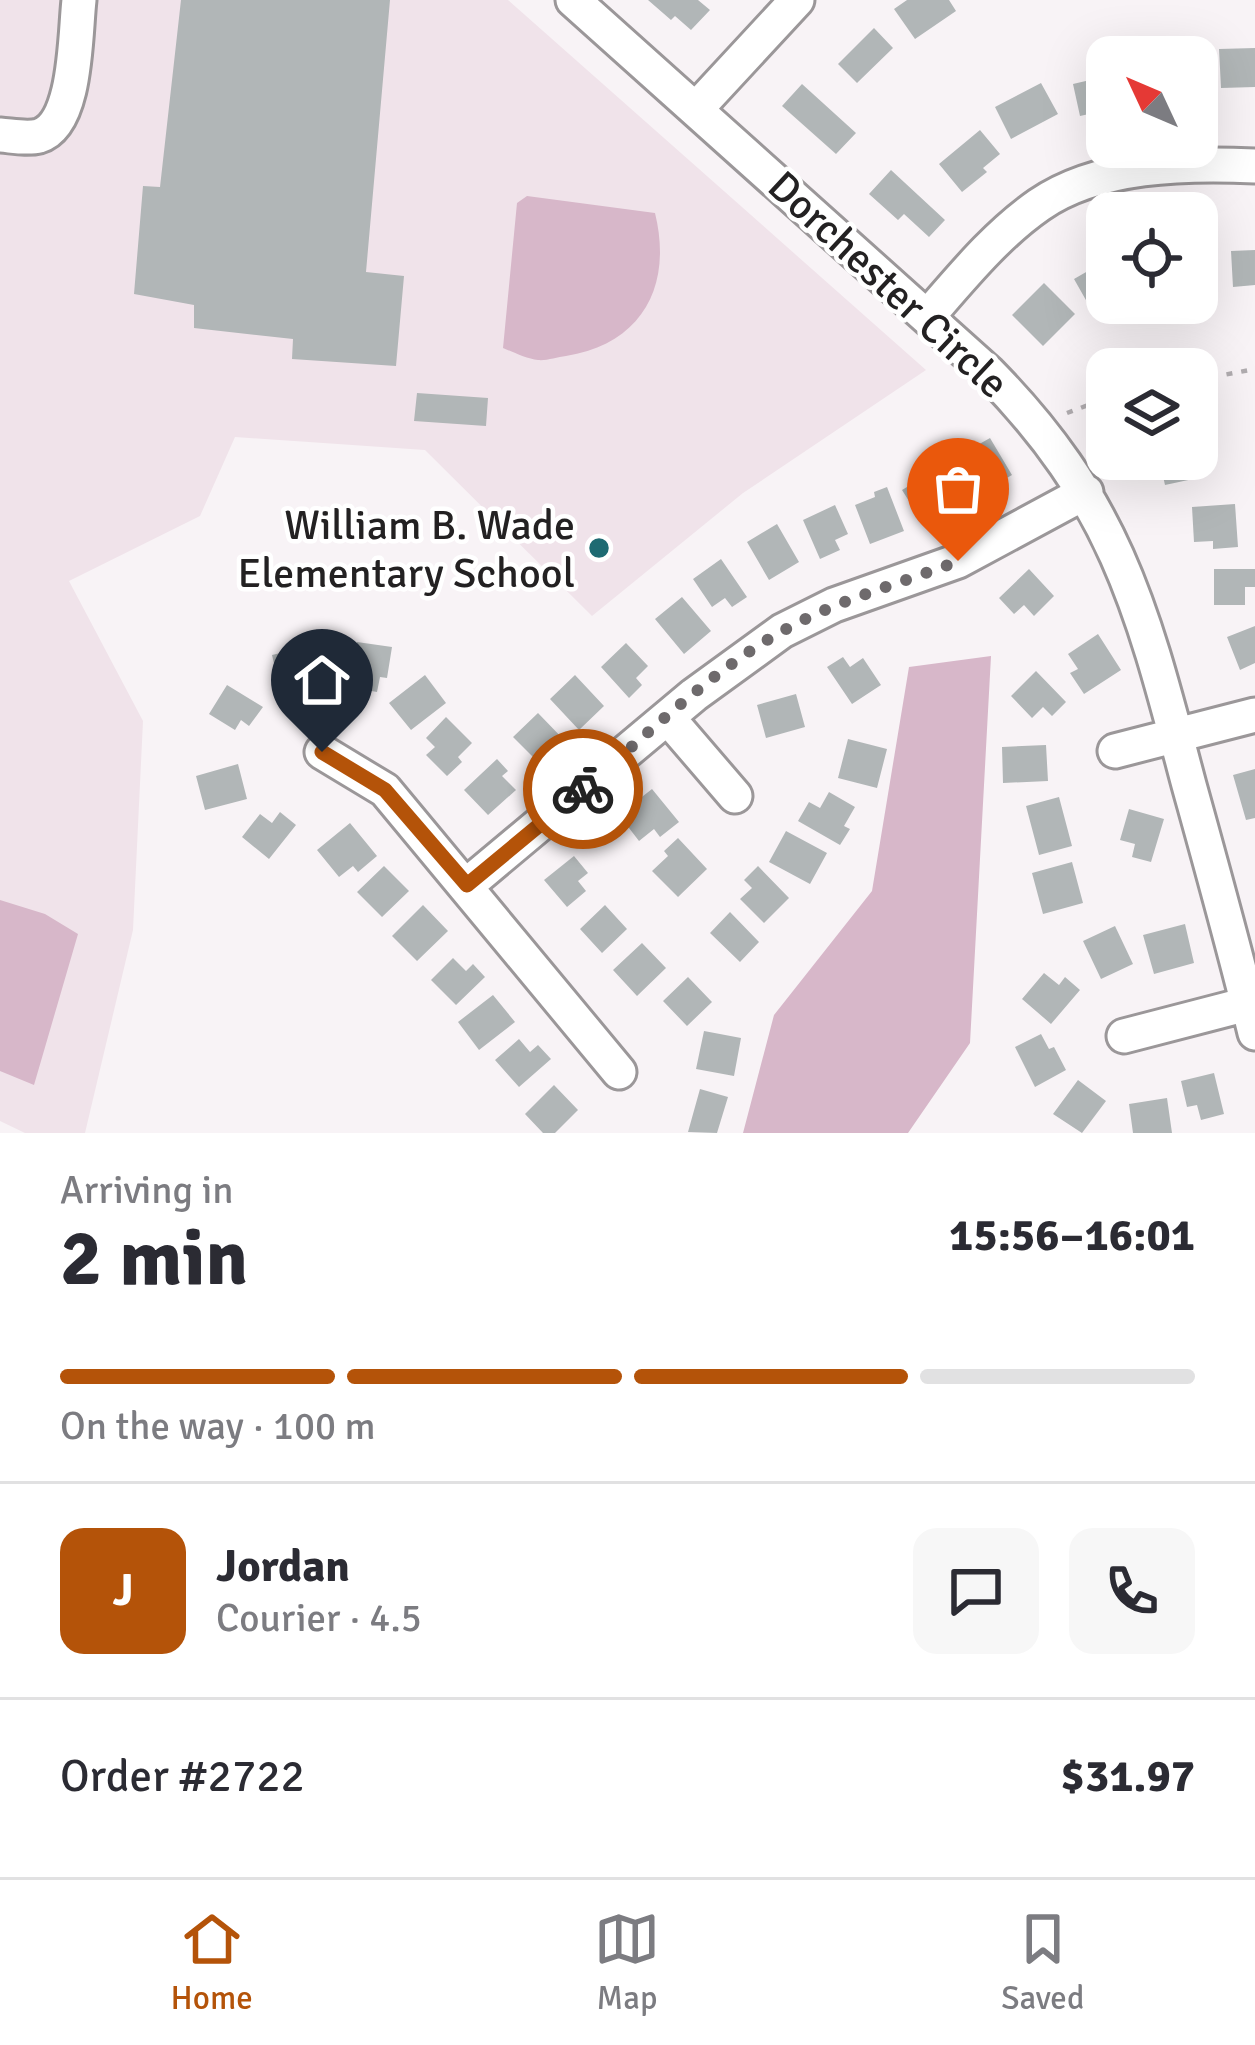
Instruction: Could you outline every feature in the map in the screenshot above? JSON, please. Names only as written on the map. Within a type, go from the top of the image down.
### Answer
[{"type":"street","points":[[0,135],[39,136],[66,110],[79,0]]},
{"type":"street","name":"Dorchester Circle","points":[[573,0],[928,316],[1019,404],[1087,492],[1137,596],[1252,1013]]},
{"type":"street","points":[[697,108],[797,0]]},
{"type":"street","points":[[928,316],[1004,234],[1054,196],[1132,172],[1208,164],[1255,166]]},
{"type":"street","points":[[467,885],[739,659],[782,631],[834,605],[958,561],[1087,492]]},
{"type":"street","points":[[1115,751],[1255,716]]},
{"type":"street","points":[[668,718],[735,796]]},
{"type":"street","points":[[322,752],[385,790],[619,1072]]},
{"type":"street","points":[[1124,1036],[1252,1013]]},
{"type":"path","points":[[1218,376],[1255,370]]},
{"type":"path","points":[[1067,413],[1086,406]]},
{"type":"shaded area","name":"William B. Wade Elementary School","points":[[0,0],[508,0],[926,370],[743,493],[592,616],[425,450],[235,437],[200,516],[69,581],[143,721],[133,930],[85,1133],[25,1133],[0,1121]]},
{"type":"shaded area","points":[[527,196],[655,213],[659,264],[655,287],[632,325],[614,339],[544,360],[503,348],[517,203]]},
{"type":"shaded area","points":[[991,656],[970,1043],[908,1133],[743,1133],[774,1015],[872,891],[909,667]]},
{"type":"shaded area","points":[[0,900],[45,914],[78,934],[34,1085],[0,1071]]},
{"type":"building","points":[[181,0],[390,0],[366,272],[404,276],[396,366],[292,359],[293,339],[194,328],[194,305],[134,294],[143,186],[160,187]]},
{"type":"building","points":[[648,0],[698,0],[710,10],[691,30]]},
{"type":"building","points":[[907,0],[949,0],[956,11],[915,39],[894,9]]},
{"type":"building","points":[[874,28],[893,48],[857,83],[838,64]]},
{"type":"building","points":[[1255,48],[1255,87],[1221,88],[1219,49]]},
{"type":"building","points":[[1086,81],[1086,115],[1080,116],[1073,84]]},
{"type":"building","points":[[1041,83],[1058,114],[1011,139],[995,107]]},
{"type":"building","points":[[802,84],[856,133],[836,154],[782,106]]},
{"type":"building","points":[[980,130],[1000,154],[962,192],[939,164]]},
{"type":"building","points":[[891,170],[945,220],[929,237],[904,214],[898,220],[869,194]]},
{"type":"building","points":[[1255,250],[1255,285],[1233,287],[1231,251]]},
{"type":"building","points":[[1086,272],[1086,300],[1074,279]]},
{"type":"building","points":[[1044,283],[1075,314],[1043,346],[1012,315]]},
{"type":"building","points":[[417,393],[488,398],[486,426],[414,421]]},
{"type":"building","points":[[990,438],[1012,475],[974,497],[962,474],[968,470],[960,455]]},
{"type":"building","points":[[932,472],[956,511],[937,523],[930,510],[919,517],[902,490]]},
{"type":"building","points":[[887,487],[904,531],[870,544],[855,505]]},
{"type":"building","points":[[1235,504],[1238,547],[1213,549],[1213,541],[1194,542],[1192,507]]},
{"type":"building","points":[[835,505],[848,534],[835,540],[840,550],[820,559],[803,520]]},
{"type":"building","points":[[777,524],[799,562],[769,580],[747,542]]},
{"type":"building","points":[[721,559],[747,597],[732,607],[725,598],[712,607],[693,579]]},
{"type":"building","points":[[1029,569],[1054,596],[1034,616],[1024,605],[1014,614],[999,598]]},
{"type":"building","points":[[1214,569],[1255,569],[1255,587],[1245,587],[1245,605],[1214,605]]},
{"type":"building","points":[[682,597],[711,631],[684,654],[655,619]]},
{"type":"building","points":[[1255,626],[1255,663],[1240,670],[1227,637]]},
{"type":"building","points":[[1098,634],[1121,670],[1084,694],[1070,673],[1078,669],[1068,654]]},
{"type":"building","points":[[357,642],[392,647],[387,678],[380,677],[377,692],[349,687]]},
{"type":"building","points":[[626,643],[648,666],[636,678],[642,685],[629,698],[601,667]]},
{"type":"building","points":[[306,647],[316,690],[282,698],[272,655]]},
{"type":"building","points":[[843,657],[850,667],[863,658],[881,685],[852,704],[827,667]]},
{"type":"building","points":[[1036,671],[1066,702],[1052,716],[1043,707],[1032,718],[1011,696]]},
{"type":"building","points":[[425,675],[446,703],[411,730],[389,703]]},
{"type":"building","points":[[575,675],[604,706],[579,730],[550,699]]},
{"type":"building","points":[[227,685],[263,707],[249,726],[241,720],[235,730],[209,714]]},
{"type":"building","points":[[796,694],[805,727],[766,738],[757,705]]},
{"type":"building","points":[[538,713],[567,743],[553,757],[545,748],[534,758],[513,737]]},
{"type":"building","points":[[446,717],[472,743],[447,776],[426,755],[435,747],[426,738]]},
{"type":"building","points":[[848,739],[887,749],[877,788],[838,778]]},
{"type":"building","points":[[1046,745],[1048,781],[1003,783],[1002,747]]},
{"type":"building","points":[[497,759],[508,771],[502,776],[516,790],[488,815],[464,790]]},
{"type":"building","points":[[238,764],[247,799],[205,810],[196,776]]},
{"type":"building","points":[[1255,769],[1255,818],[1246,820],[1233,775]]},
{"type":"building","points":[[652,789],[679,822],[660,837],[654,829],[639,841],[619,815]]},
{"type":"building","points":[[829,792],[855,807],[840,845],[798,821],[809,802],[820,808]]},
{"type":"building","points":[[1059,797],[1072,846],[1039,855],[1026,806]]},
{"type":"building","points":[[1129,809],[1164,819],[1151,862],[1132,857],[1135,844],[1120,840]]},
{"type":"building","points":[[280,812],[296,825],[269,859],[242,837],[260,814],[272,823]]},
{"type":"building","points":[[350,823],[377,856],[358,872],[353,866],[339,877],[317,850]]},
{"type":"building","points":[[786,831],[827,853],[810,884],[769,862]]},
{"type":"building","points":[[678,838],[707,869],[678,897],[652,871]]},
{"type":"building","points":[[574,856],[588,873],[578,881],[586,891],[567,907],[544,880]]},
{"type":"building","points":[[1072,862],[1083,903],[1043,914],[1032,873]]},
{"type":"building","points":[[384,866],[409,891],[382,917],[357,892]]},
{"type":"building","points":[[758,866],[789,898],[764,923],[740,899],[752,888],[744,880]]},
{"type":"building","points":[[423,905],[448,931],[417,961],[392,936]]},
{"type":"building","points":[[605,905],[627,929],[602,953],[580,929]]},
{"type":"building","points":[[730,912],[759,942],[740,962],[710,933]]},
{"type":"building","points":[[1185,924],[1194,963],[1154,974],[1143,935]]},
{"type":"building","points":[[1115,926],[1133,964],[1101,979],[1083,941]]},
{"type":"building","points":[[642,943],[666,968],[637,996],[613,970]]},
{"type":"building","points":[[453,958],[466,971],[473,964],[485,977],[456,1005],[431,980]]},
{"type":"building","points":[[1044,973],[1059,985],[1065,977],[1080,990],[1051,1024],[1022,999]]},
{"type":"building","points":[[688,977],[712,1002],[687,1026],[663,1001]]},
{"type":"building","points":[[493,995],[515,1022],[479,1050],[458,1022]]},
{"type":"building","points":[[704,1031],[741,1038],[734,1076],[696,1069]]},
{"type":"building","points":[[1041,1034],[1066,1070],[1035,1087],[1015,1047]]},
{"type":"building","points":[[519,1039],[530,1052],[538,1045],[551,1059],[519,1087],[495,1060]]},
{"type":"building","points":[[1214,1073],[1224,1114],[1201,1120],[1197,1105],[1187,1107],[1181,1081]]},
{"type":"building","points":[[1078,1080],[1106,1101],[1082,1133],[1053,1114]]},
{"type":"building","points":[[554,1085],[578,1110],[555,1133],[543,1133],[525,1114]]},
{"type":"building","points":[[700,1089],[728,1097],[717,1133],[688,1132]]},
{"type":"building","points":[[1167,1098],[1172,1133],[1133,1133],[1129,1104]]},
{"type":"way so far","points":[[583,789],[739,659],[782,631],[834,605],[958,561]]},
{"type":"place","name":"William B. Wade Elementary School","points":[[599,548]]},
{"type":"route","points":[[322,752],[385,790],[467,885],[583,789]]}]
